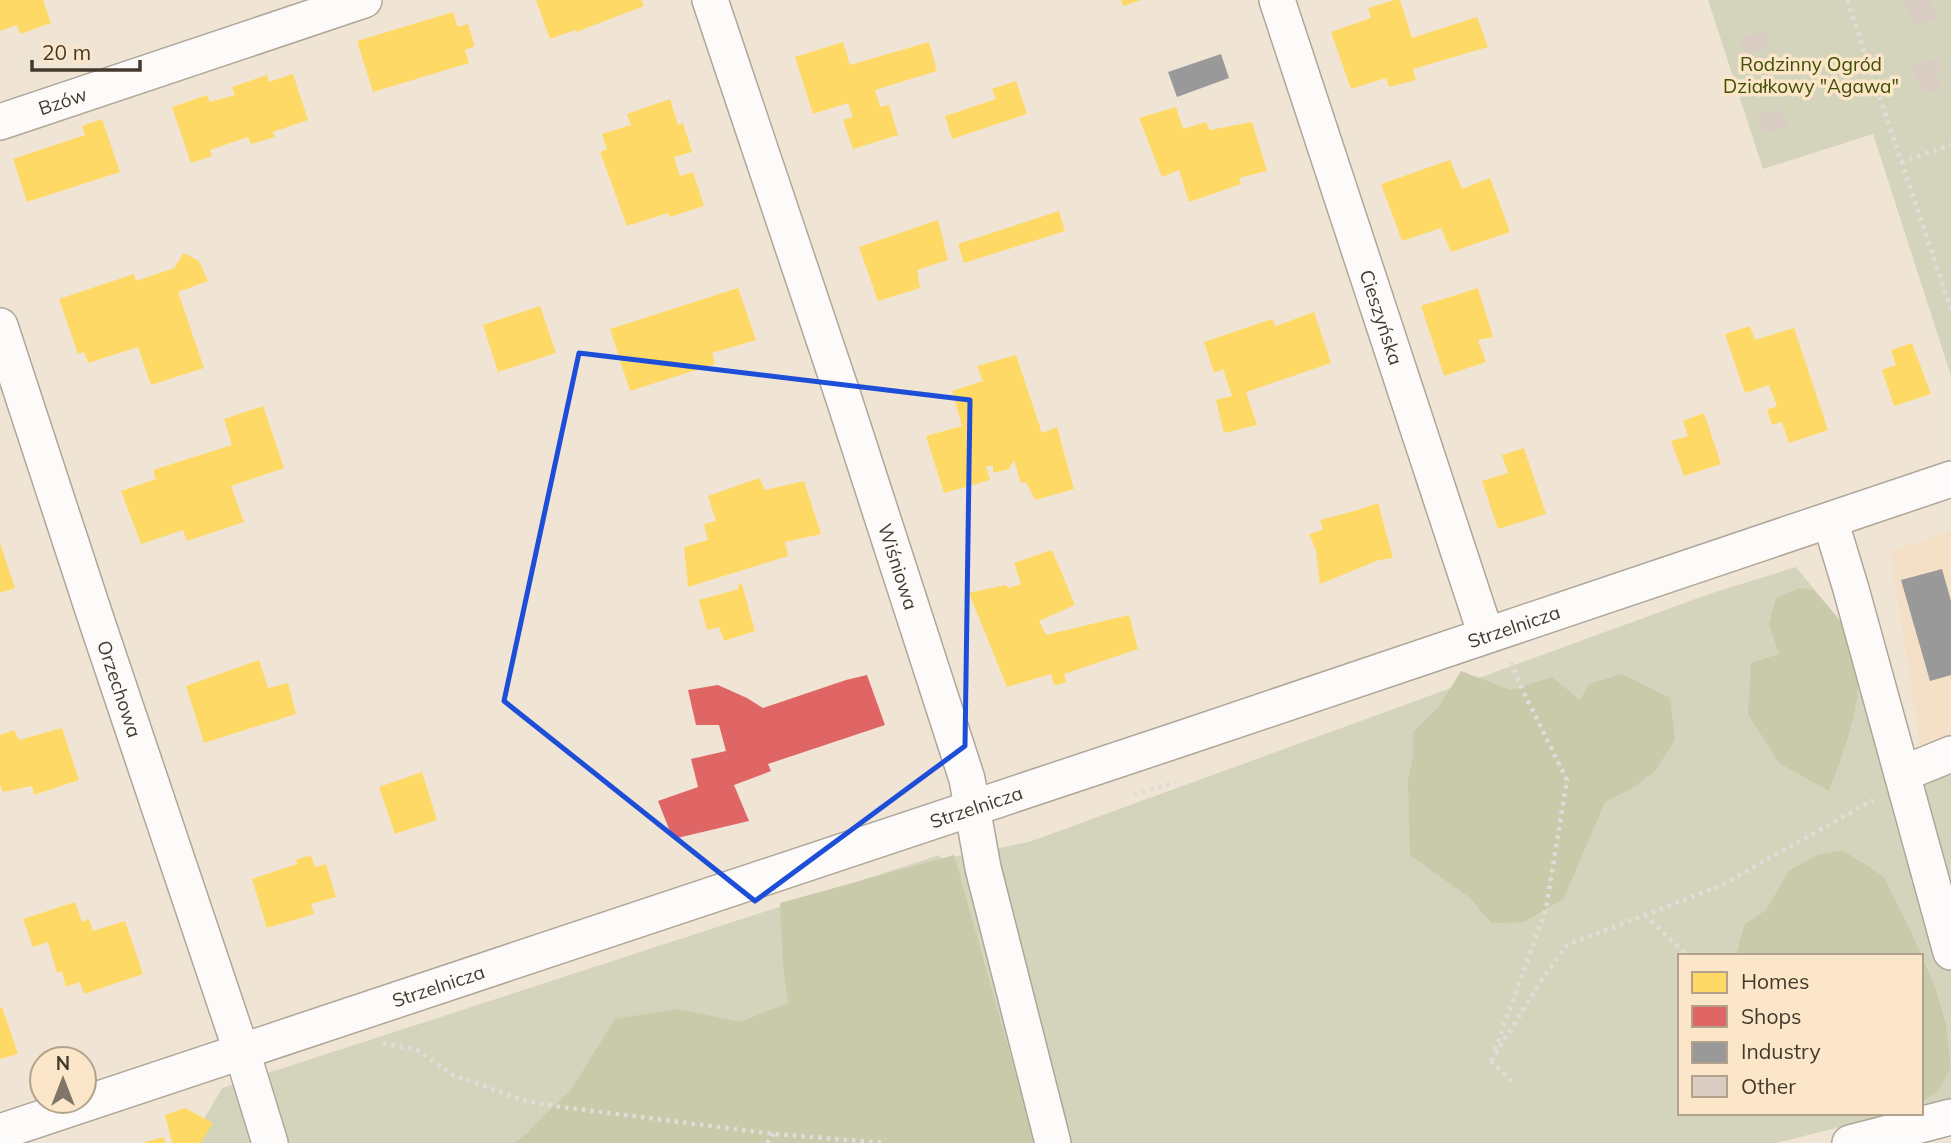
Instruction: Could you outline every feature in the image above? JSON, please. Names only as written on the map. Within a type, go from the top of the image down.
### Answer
[{"type":"street","name":"Bzów","points":[[0,122],[364,0]]},
{"type":"street","name":"Wiśniowa","points":[[710,0],[843,396],[967,779],[983,868],[1053,1143]]},
{"type":"street","name":"Cieszyńska","points":[[1277,0],[1496,643]]},
{"type":"street","name":"Orzechowa","points":[[0,326],[270,1143]]},
{"type":"street","name":"Strzelnicza","points":[[0,1132],[972,807],[1496,643],[1830,520],[1951,479]]},
{"type":"street","points":[[1830,520],[1951,953]]},
{"type":"street","points":[[1902,774],[1951,754]]},
{"type":"street","points":[[1850,1143],[1951,1117]]},
{"type":"path","points":[[1847,0],[1951,309]]},
{"type":"path","points":[[1901,162],[1951,145]]},
{"type":"path","points":[[1491,1061],[1546,909],[1567,780],[1496,643]]},
{"type":"path","points":[[1491,1061],[1567,944],[1720,886],[1892,789],[1902,774]]},
{"type":"path","points":[[1645,915],[1686,954]]},
{"type":"path","points":[[380,1042],[419,1051],[453,1075],[526,1101],[774,1134],[886,1143]]},
{"type":"path","points":[[1491,1061],[1511,1081]]},
{"type":"path","points":[[767,1143],[774,1134]]},
{"type":"highlighted area","points":[[579,353],[970,400],[965,746],[755,901],[504,701]]},
{"type":"shaded area","points":[[1951,531],[1951,741],[1921,750],[1890,551]]},
{"type":"green space","name":"Rodzinny Ogród Działkowy \"Agawa\"","points":[[1708,0],[1951,0],[1951,376],[1873,134],[1763,169]]},
{"type":"green space","points":[[1796,567],[1846,629],[1902,773],[1951,756],[1951,1107],[1923,1107],[1923,954],[1678,954],[1678,1115],[1889,1115],[1776,1143],[190,1143],[222,1088],[939,855],[942,859],[1029,842],[1709,594]]},
{"type":"green space","points":[[1800,588],[1814,590],[1845,628],[1854,646],[1858,666],[1858,687],[1850,731],[1829,791],[1779,763],[1748,714],[1751,663],[1779,654],[1769,624],[1776,598]]},
{"type":"green space","points":[[1461,671],[1511,690],[1552,677],[1580,700],[1589,684],[1622,674],[1670,698],[1675,740],[1655,771],[1631,789],[1605,802],[1564,898],[1524,922],[1491,923],[1470,898],[1410,855],[1408,781],[1413,757],[1413,732],[1438,708]]},
{"type":"green space","points":[[1842,850],[1883,876],[1921,954],[1737,954],[1744,925],[1766,910],[1789,871],[1817,855]]},
{"type":"green space","points":[[954,855],[1035,1143],[514,1143],[530,1131],[571,1090],[615,1019],[677,1009],[740,1022],[788,1003],[780,903]]},
{"type":"green space","points":[[1923,960],[1946,1024],[1951,1068],[1938,1091],[1923,1101]]},
{"type":"building: Homes","points":[[0,0],[43,0],[51,23],[20,34],[17,25],[0,31]]},
{"type":"building: Homes","points":[[536,0],[642,0],[644,6],[550,39]]},
{"type":"building: Homes","points":[[1121,0],[1141,0],[1123,6]]},
{"type":"building: Homes","points":[[1400,0],[1412,38],[1477,17],[1488,47],[1413,69],[1416,80],[1389,87],[1386,78],[1351,89],[1331,32],[1371,18],[1368,8]]},
{"type":"building: Homes","points":[[453,12],[458,27],[468,24],[475,46],[465,50],[469,63],[373,92],[357,41]]},
{"type":"building: Homes","points":[[843,42],[850,65],[929,42],[937,71],[875,90],[880,107],[889,105],[898,135],[853,149],[843,120],[853,117],[848,103],[813,114],[795,57]]},
{"type":"building: Homes","points":[[293,74],[308,120],[273,132],[275,137],[251,144],[248,137],[210,150],[212,156],[191,163],[172,107],[207,95],[210,102],[235,95],[232,87],[267,75],[269,82]]},
{"type":"building: Homes","points":[[1016,81],[1027,114],[952,139],[945,116],[996,99],[992,89]]},
{"type":"building: Homes","points":[[670,99],[678,125],[683,123],[692,152],[674,157],[680,176],[693,172],[704,206],[670,217],[668,213],[627,226],[600,152],[607,149],[602,134],[631,125],[627,114]]},
{"type":"building: Homes","points":[[1176,107],[1183,129],[1206,122],[1210,130],[1252,122],[1267,171],[1239,178],[1241,184],[1189,202],[1179,170],[1162,177],[1139,118]]},
{"type":"building: Homes","points":[[102,119],[120,172],[27,202],[13,159],[85,135],[82,126]]},
{"type":"building: Homes","points":[[1450,160],[1462,189],[1490,178],[1510,232],[1451,252],[1441,228],[1402,241],[1381,184]]},
{"type":"building: Homes","points":[[1059,211],[1065,231],[964,263],[958,244]]},
{"type":"building: Homes","points":[[938,220],[948,260],[917,270],[920,288],[878,301],[859,247]]},
{"type":"building: Homes","points":[[184,253],[199,261],[208,281],[178,292],[204,368],[151,385],[138,347],[88,363],[84,352],[78,354],[59,299],[134,274],[136,281],[174,268]]},
{"type":"building: Homes","points":[[738,288],[756,340],[712,353],[715,364],[630,391],[610,329]]},
{"type":"building: Homes","points":[[1478,288],[1493,337],[1478,340],[1486,362],[1444,376],[1421,306]]},
{"type":"building: Homes","points":[[540,306],[556,353],[498,372],[483,325]]},
{"type":"building: Homes","points":[[1314,312],[1331,363],[1246,392],[1257,425],[1224,433],[1216,400],[1232,396],[1223,369],[1214,373],[1204,342],[1272,319],[1276,326]]},
{"type":"building: Homes","points":[[1750,326],[1755,340],[1794,328],[1828,430],[1789,443],[1782,422],[1772,425],[1767,410],[1777,406],[1769,385],[1745,393],[1725,334]]},
{"type":"building: Homes","points":[[1912,343],[1931,394],[1894,406],[1882,370],[1896,365],[1891,350]]},
{"type":"building: Homes","points":[[1016,355],[1042,433],[1057,427],[1074,489],[1035,500],[1026,482],[1021,483],[1014,460],[1009,469],[998,472],[993,472],[993,466],[986,466],[990,480],[944,493],[926,436],[962,426],[952,391],[983,381],[977,366]]},
{"type":"building: Homes","points":[[263,406],[284,468],[231,486],[244,522],[187,541],[183,530],[141,544],[121,491],[156,479],[153,470],[232,445],[224,419]]},
{"type":"building: Homes","points":[[1704,413],[1721,464],[1684,476],[1671,441],[1688,436],[1683,421]]},
{"type":"building: Homes","points":[[1524,448],[1546,514],[1498,529],[1482,481],[1508,473],[1502,455]]},
{"type":"building: Homes","points":[[759,478],[765,490],[804,481],[821,534],[785,542],[788,556],[688,587],[684,547],[708,540],[704,524],[716,521],[708,496]]},
{"type":"building: Homes","points":[[1378,503],[1393,558],[1379,560],[1320,584],[1316,550],[1309,534],[1323,530],[1320,520]]},
{"type":"building: Homes","points":[[0,543],[15,588],[0,593]]},
{"type":"building: Homes","points":[[1052,550],[1075,605],[1039,621],[1046,635],[1129,615],[1138,649],[1064,674],[1066,682],[1061,684],[1054,685],[1051,674],[1007,687],[969,593],[1021,584],[1014,563]]},
{"type":"building: Homes","points":[[742,584],[755,631],[724,641],[719,627],[707,630],[699,600],[739,589],[738,585]]},
{"type":"building: Homes","points":[[259,660],[268,688],[288,683],[296,714],[204,743],[186,686]]},
{"type":"building: Homes","points":[[62,728],[79,780],[34,795],[32,786],[3,792],[0,785],[0,735],[14,730],[19,740]]},
{"type":"building: Homes","points":[[422,772],[437,820],[395,834],[379,787]]},
{"type":"building: Homes","points":[[311,855],[315,867],[326,864],[336,897],[311,904],[314,914],[267,928],[252,879],[297,864],[296,860]]},
{"type":"building: Homes","points":[[75,902],[82,922],[89,919],[93,931],[125,921],[143,974],[84,994],[80,982],[66,987],[62,971],[57,973],[48,942],[33,947],[23,919]]},
{"type":"building: Homes","points":[[2,1007],[18,1054],[0,1059],[0,1008]]},
{"type":"building: Homes","points":[[185,1108],[213,1123],[201,1143],[172,1143],[165,1115]]},
{"type":"building: Homes","points":[[164,1137],[166,1143],[145,1143],[145,1142]]},
{"type":"building: Shops","points":[[867,675],[885,725],[768,764],[771,771],[734,785],[749,821],[673,839],[658,801],[698,787],[691,759],[726,751],[719,725],[696,725],[688,690],[718,685],[763,708]]},
{"type":"building: Industry","points":[[1221,54],[1229,78],[1177,97],[1168,72]]},
{"type":"building: Industry","points":[[1942,569],[1951,601],[1951,675],[1930,681],[1901,580]]},
{"type":"building: Other","points":[[1904,0],[1932,0],[1938,18],[1913,26]]},
{"type":"building: Other","points":[[1765,30],[1770,47],[1745,55],[1739,38]]},
{"type":"building: Other","points":[[1939,57],[1943,68],[1935,70],[1942,89],[1922,95],[1912,65]]},
{"type":"building: Other","points":[[1781,107],[1788,128],[1763,135],[1756,115]]}]
